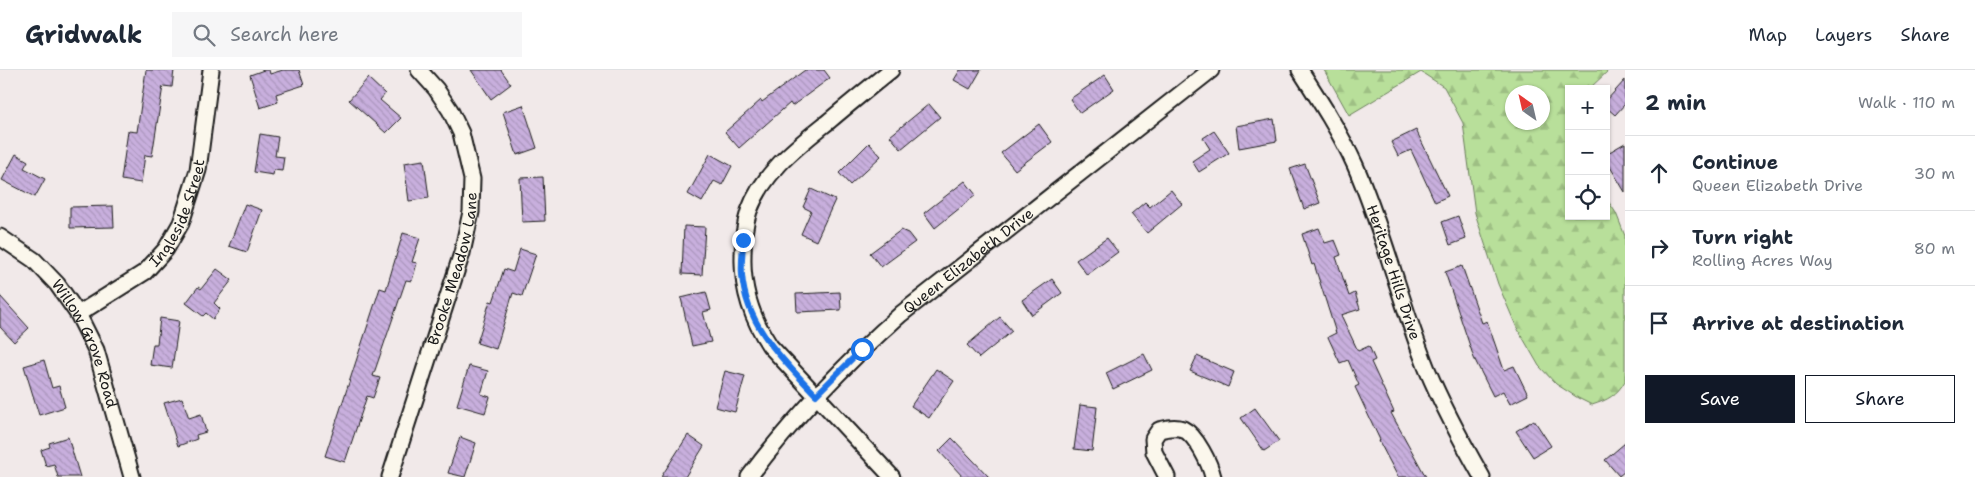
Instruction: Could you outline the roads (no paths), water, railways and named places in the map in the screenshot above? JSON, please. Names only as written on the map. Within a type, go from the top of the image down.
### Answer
[{"type":"street","name":"Ingleside Street","points":[[78,314],[145,272],[166,249],[181,223],[198,170],[210,70]]},
{"type":"street","name":"Brooke Meadow Lane","points":[[390,477],[462,253],[471,212],[472,179],[461,133],[450,110],[436,89],[419,70]]},
{"type":"street","points":[[890,70],[791,152],[767,178],[750,210],[743,249],[742,276],[760,331],[770,346],[892,477]]},
{"type":"street","name":"Queen Elizabeth Drive","points":[[749,477],[776,440],[816,395],[862,349],[901,314],[1211,70]]},
{"type":"street","name":"Heritage Hills Drive","points":[[1300,70],[1330,118],[1354,164],[1383,235],[1428,369],[1453,425],[1482,477]]},
{"type":"street","name":"Willow Grove Road","points":[[0,238],[34,260],[57,284],[78,314],[96,350],[132,477]]},
{"type":"street","points":[[1167,477],[1154,452],[1152,439],[1159,430],[1173,427],[1185,430],[1194,441],[1205,457],[1213,477]]}]
